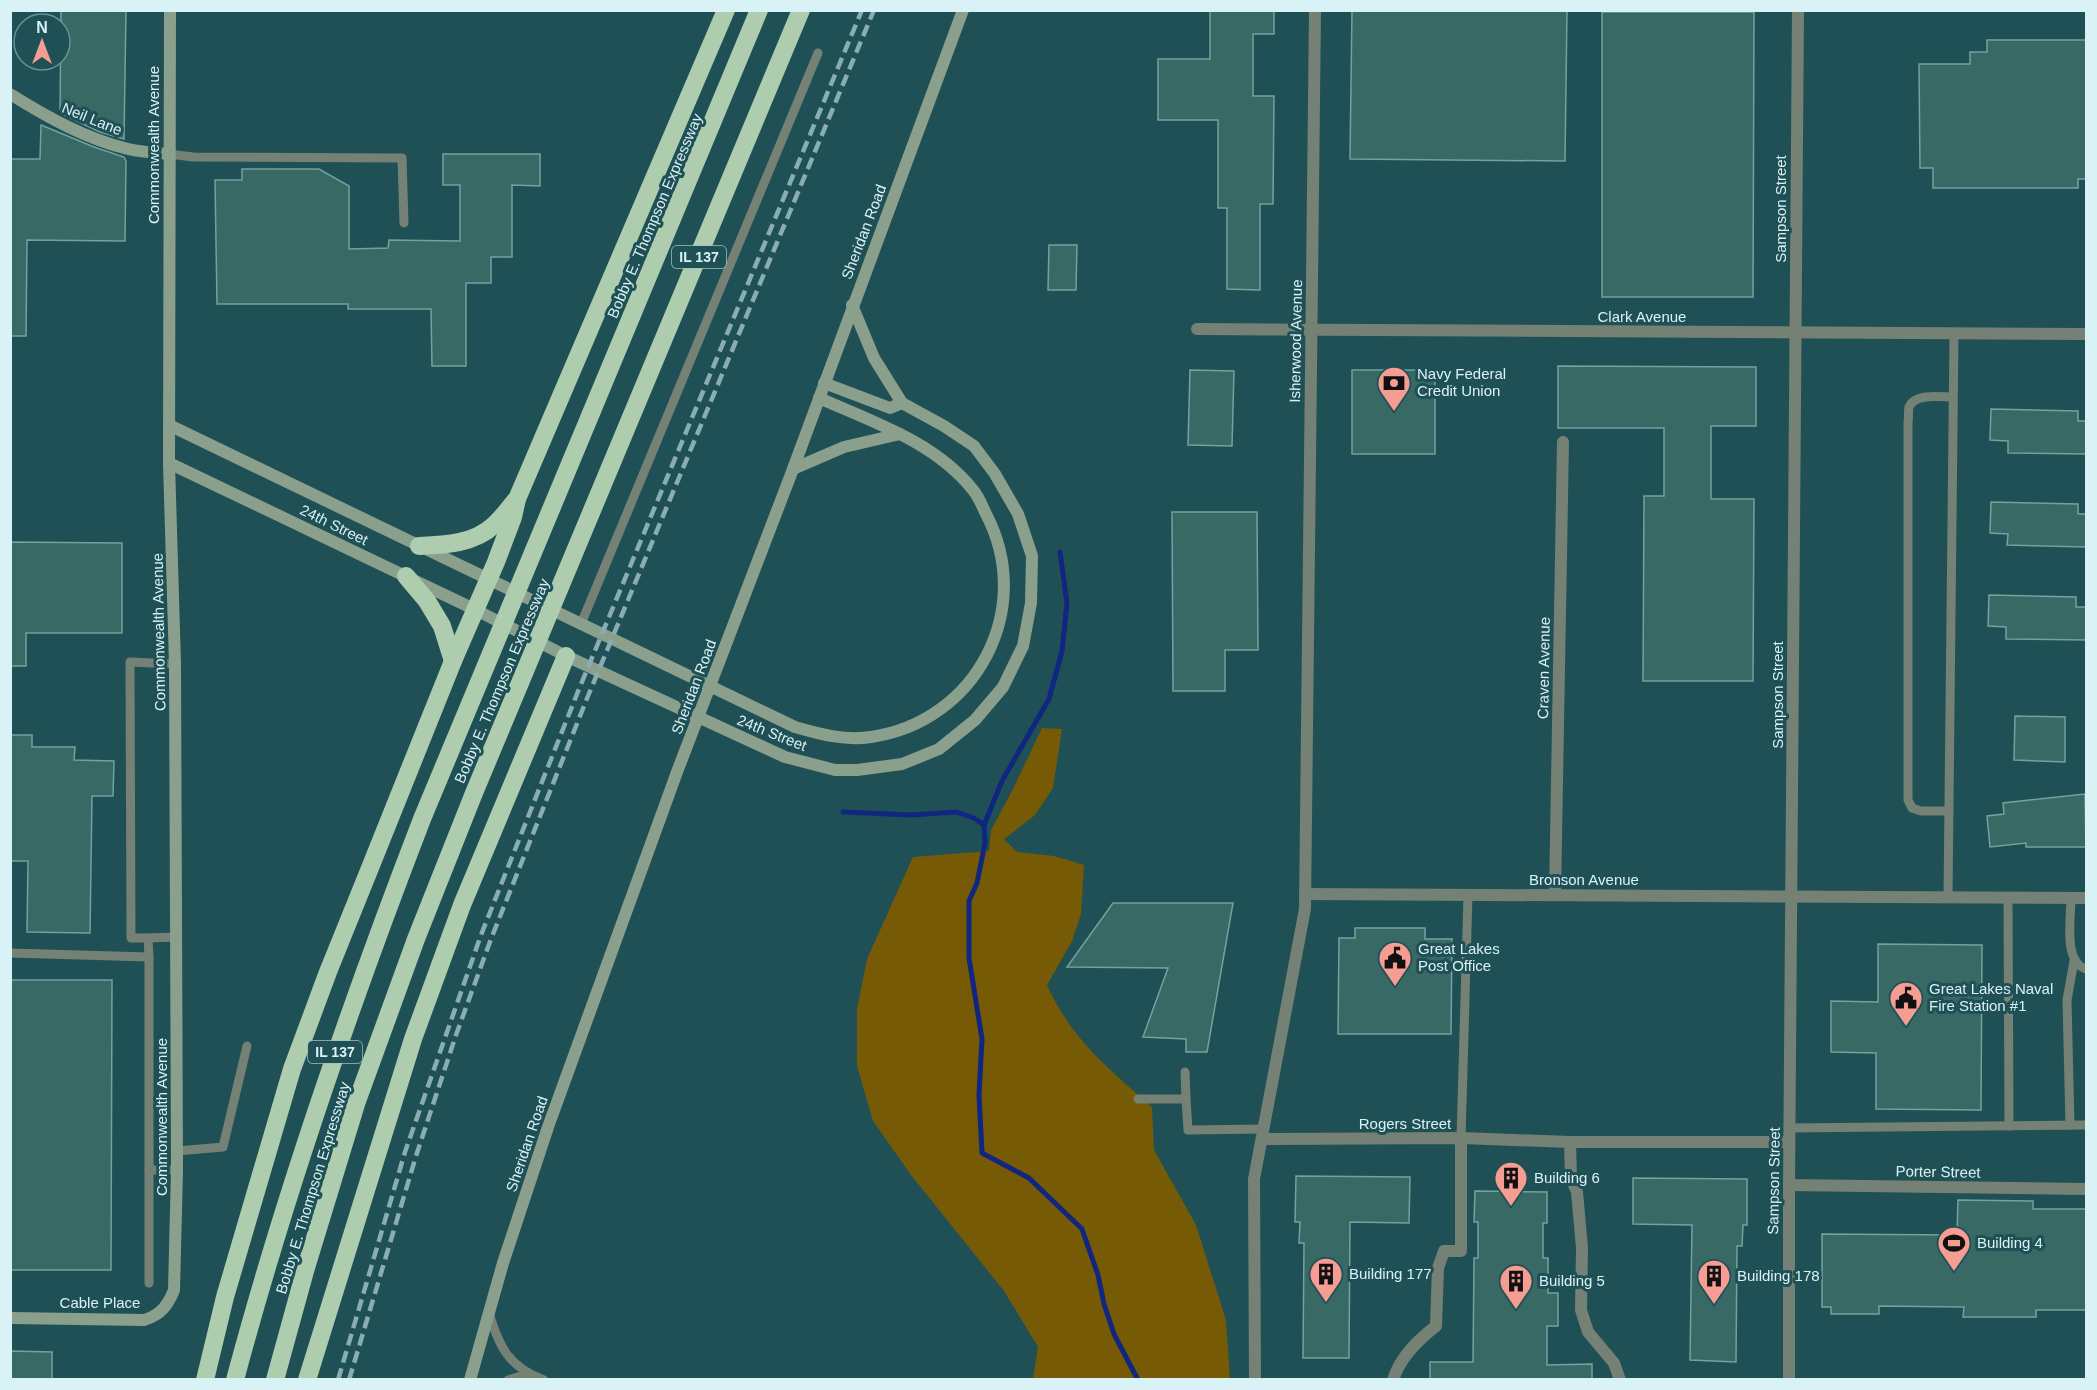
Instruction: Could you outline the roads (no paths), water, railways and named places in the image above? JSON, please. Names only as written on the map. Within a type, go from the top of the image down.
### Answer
[{"type":"highway","points":[[205,1380],[228,1287],[292,1069],[328,972],[453,661],[489,580],[513,518],[517,499],[726,10]]},
{"type":"highway","name":"Bobby E. Thompson Expressway","points":[[235,1380],[287,1198],[326,1076],[377,934],[458,732],[759,10]]},
{"type":"highway","name":"Bobby E. Thompson Expressway","points":[[275,1380],[305,1271],[356,1104],[416,939],[494,746],[801,10]]},
{"type":"highway","points":[[419,546],[457,544],[474,537],[493,527],[517,499]]},
{"type":"highway","points":[[406,576],[427,601],[442,626],[453,661]]},
{"type":"highway","points":[[307,1380],[413,1039],[462,905],[566,656]]},
{"type":"street","name":"Commonwealth Avenue","points":[[170,10],[169,463],[176,664],[176,1252]]},
{"type":"street","name":"Sheridan Road","points":[[470,1380],[503,1263],[548,1127],[677,772],[793,469],[963,10]]},
{"type":"street","name":"Isherwood Avenue","points":[[1305,894],[1315,10]]},
{"type":"street","name":"Sampson Street","points":[[1789,1380],[1788,1185],[1798,10]]},
{"type":"street","name":"Neil Lane","points":[[10,94],[42,114],[89,136],[128,149],[169,154]]},
{"type":"street","points":[[852,305],[874,358],[902,403]]},
{"type":"street","name":"Clark Avenue","points":[[1197,329],[2086,334]]},
{"type":"street","name":"24th Street","points":[[169,463],[476,610],[566,656],[768,750],[815,766],[835,770],[857,770],[902,764],[939,748],[975,720],[1003,687],[1023,646],[1031,603],[1032,556],[1018,514],[995,474],[974,446],[902,403],[890,408],[824,383]]},
{"type":"street","name":"24th Street","points":[[170,425],[795,727],[822,735],[869,738],[912,726],[931,715],[965,687],[987,656],[995,640],[1002,616],[1005,579],[1001,553],[992,525],[974,491],[956,472],[927,449],[900,434],[819,398]]},
{"type":"street","points":[[793,469],[844,447],[900,434]]},
{"type":"street","name":"Craven Avenue","points":[[1555,895],[1563,442]]},
{"type":"street","points":[[1255,1380],[1254,1179],[1305,909],[1305,894]]},
{"type":"street","name":"Bronson Avenue","points":[[1305,894],[2086,898]]},
{"type":"street","name":"Rogers Street","points":[[1263,1134],[1570,1142],[1790,1142]]},
{"type":"street","points":[[1393,1380],[1407,1354],[1422,1337],[1436,1326],[1438,1268],[1444,1251],[1461,1251],[1461,1138]]},
{"type":"street","points":[[1570,1142],[1571,1178],[1577,1192],[1582,1248],[1581,1310],[1588,1332],[1614,1364],[1620,1380]]},
{"type":"street","name":"Porter Street","points":[[1788,1185],[2086,1189]]},
{"type":"street","name":"Cable Place","points":[[10,1318],[144,1320],[153,1317],[169,1303],[174,1290],[176,1252]]},
{"type":"lane","points":[[581,624],[818,53]]},
{"type":"lane","points":[[169,154],[193,157],[402,158],[404,223]]},
{"type":"lane","points":[[1948,897],[1954,333]]},
{"type":"lane","points":[[1949,811],[1921,811],[1912,807],[1908,800],[1908,423],[1909,408],[1915,400],[1925,397],[1952,397]]},
{"type":"lane","points":[[176,664],[130,662],[130,938],[176,937]]},
{"type":"lane","points":[[1461,1138],[1468,895]]},
{"type":"lane","points":[[2008,897],[2009,1126]]},
{"type":"lane","points":[[2070,1125],[2067,1000],[2074,961],[2071,941],[2072,898]]},
{"type":"lane","points":[[148,938],[148,1283]]},
{"type":"lane","points":[[10,953],[148,957]]},
{"type":"lane","points":[[2074,961],[2086,969]]},
{"type":"lane","points":[[177,1151],[223,1147],[247,1046]]},
{"type":"lane","points":[[1185,1072],[1188,1130],[1263,1134]]},
{"type":"lane","points":[[1138,1099],[1186,1098]]},
{"type":"lane","points":[[1790,1128],[2086,1125]]},
{"type":"lane","points":[[148,1170],[177,1170]]},
{"type":"lane","points":[[489,1313],[496,1337],[514,1364],[528,1374],[544,1380]]},
{"type":"lane","points":[[508,1380],[528,1374]]},
{"type":"waterway","points":[[1060,552],[1067,603],[1062,651],[1049,699],[1002,781],[984,825],[985,843],[977,883],[969,901],[969,958],[982,1039],[979,1095],[982,1153],[1029,1178],[1082,1229],[1098,1275],[1114,1334],[1138,1380]]},
{"type":"waterway","points":[[843,812],[911,815],[956,812],[974,818],[984,825]]},
{"type":"railway","points":[[338,1380],[405,1152],[481,935],[579,689],[862,10]]},
{"type":"railway","points":[[349,1380],[416,1156],[491,939],[588,696],[874,10]]},
{"type":"place","name":"Navy Federal Credit Union","points":[[1394,412]]},
{"type":"place","name":"Great Lakes Post Office","points":[[1395,987]]},
{"type":"place","name":"Great Lakes Naval Fire Station #1","points":[[1906,1027]]},
{"type":"place","name":"Building 6","points":[[1511,1207]]},
{"type":"place","name":"Building 4","points":[[1954,1272]]},
{"type":"place","name":"Building 177","points":[[1326,1303]]},
{"type":"place","name":"Building 178","points":[[1714,1305]]},
{"type":"place","name":"Building 5","points":[[1516,1310]]}]
